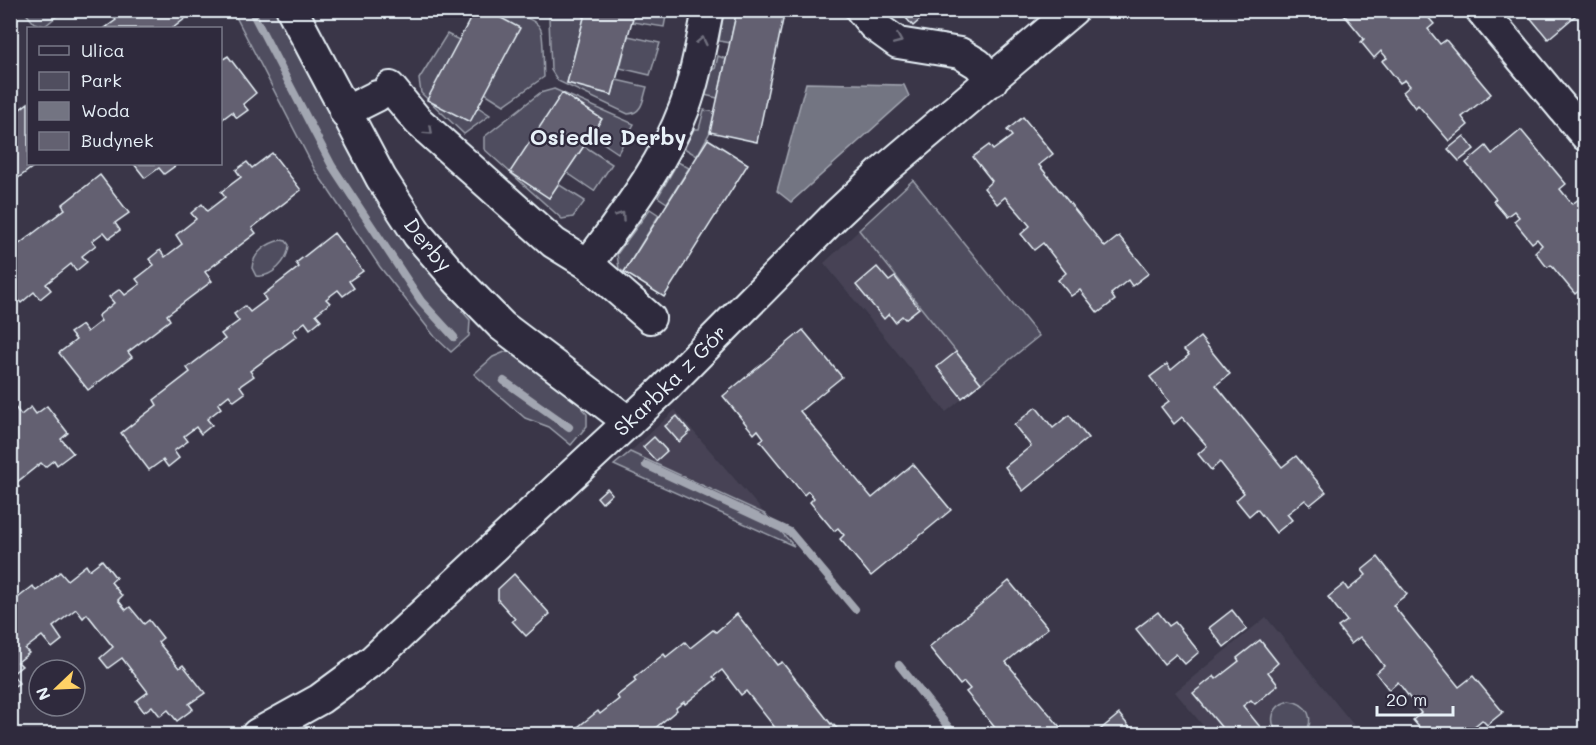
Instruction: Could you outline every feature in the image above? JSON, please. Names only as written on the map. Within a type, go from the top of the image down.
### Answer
[{"type":"street","name":"Derby","points":[[292,10],[381,178],[418,234],[458,281],[502,326],[629,422]]},
{"type":"street","points":[[588,264],[669,143],[685,108],[708,10]]},
{"type":"street","points":[[861,10],[873,25],[898,43],[960,52],[978,64],[992,81]]},
{"type":"street","name":"Skarbka z Gór","points":[[257,735],[320,699],[356,674],[629,422],[882,172],[1073,10]]},
{"type":"street","points":[[1481,10],[1586,136]]},
{"type":"street","points":[[345,112],[384,92],[554,243],[588,264],[650,318]]},
{"type":"shaded area","points":[[913,180],[1039,336],[946,412],[824,263]]},
{"type":"shaded area","points":[[675,410],[765,514],[630,452]]},
{"type":"shaded area","points":[[1266,617],[1361,734],[1210,734],[1175,692]]},
{"type":"green space","points":[[24,11],[63,11],[45,26],[34,23]]},
{"type":"green space","points":[[233,11],[280,11],[465,307],[462,311],[470,320],[469,336],[451,352],[435,337],[380,267],[315,170]]},
{"type":"green space","points":[[486,11],[525,17],[538,25],[542,34],[544,77],[504,105],[485,93]]},
{"type":"green space","points":[[553,11],[586,11],[567,83],[612,95],[616,80],[647,87],[642,105],[637,111],[628,114],[558,81],[551,70],[549,18]]},
{"type":"green space","points":[[635,11],[667,11],[664,27],[632,22]]},
{"type":"green space","points":[[724,11],[737,11],[730,43],[719,41]]},
{"type":"green space","points":[[447,34],[459,40],[478,107],[490,115],[464,134],[421,93],[419,79]]},
{"type":"green space","points":[[628,36],[660,43],[650,75],[620,68]]},
{"type":"green space","points":[[718,56],[726,59],[718,98],[704,95]]},
{"type":"green space","points":[[554,89],[634,124],[618,153],[591,135],[510,172],[549,198],[558,184],[585,201],[573,217],[562,219],[484,149],[484,137],[540,93]]},
{"type":"green space","points":[[704,110],[715,112],[710,132],[697,156],[684,148],[694,129],[699,129]]},
{"type":"green space","points":[[584,146],[612,164],[594,191],[566,172]]},
{"type":"green space","points":[[678,162],[689,168],[667,203],[658,197]]},
{"type":"green space","points":[[913,180],[1039,336],[981,383],[859,230]]},
{"type":"green space","points":[[650,209],[659,215],[624,272],[619,269],[617,254]]},
{"type":"green space","points":[[281,240],[286,241],[289,245],[286,257],[273,271],[256,276],[252,268],[258,253],[266,246]]},
{"type":"green space","points":[[507,351],[514,352],[585,404],[582,409],[587,414],[587,426],[571,445],[549,427],[525,418],[474,374],[493,357]]},
{"type":"green space","points":[[630,452],[765,514],[794,546],[614,465]]},
{"type":"green space","points":[[1289,701],[1301,705],[1308,713],[1310,718],[1308,729],[1304,734],[1278,734],[1275,729],[1273,714],[1275,710]]},
{"type":"water","points":[[806,83],[904,85],[909,96],[791,202],[777,191]]},
{"type":"building","points":[[115,10],[127,12],[196,10],[174,27],[106,27],[116,20],[111,13]]},
{"type":"building","points":[[475,10],[486,10],[520,28],[470,122],[427,100]]},
{"type":"building","points":[[586,10],[635,10],[612,95],[567,83]]},
{"type":"building","points":[[737,10],[785,10],[757,142],[710,132]]},
{"type":"building","points":[[899,10],[931,10],[913,26]]},
{"type":"building","points":[[1340,10],[1422,10],[1434,24],[1428,29],[1440,44],[1446,40],[1491,94],[1462,117],[1468,125],[1449,141],[1418,105],[1415,108],[1403,92],[1410,86],[1405,80],[1400,83],[1382,61],[1387,58],[1381,51],[1374,58],[1361,42],[1364,39]]},
{"type":"building","points":[[1524,10],[1582,10],[1548,39]]},
{"type":"building","points":[[228,56],[256,93],[243,104],[248,110],[237,118],[232,112],[222,120],[222,60]]},
{"type":"building","points":[[562,93],[602,119],[549,198],[510,172]]},
{"type":"building","points":[[27,104],[27,165],[36,165],[10,184],[10,124],[15,121],[11,116]]},
{"type":"building","points":[[1023,117],[1053,154],[1039,165],[1105,247],[1119,236],[1149,273],[1132,286],[1128,280],[1111,294],[1115,300],[1098,313],[1080,290],[1071,296],[1058,280],[1066,273],[1043,243],[1034,250],[1021,234],[1030,226],[1005,197],[997,204],[984,188],[992,181],[973,157],[989,145],[993,150],[1012,136],[1007,130]]},
{"type":"building","points":[[1521,130],[1566,184],[1560,189],[1572,204],[1579,199],[1586,207],[1586,313],[1577,303],[1585,296],[1580,290],[1575,294],[1551,265],[1546,266],[1535,252],[1542,245],[1537,239],[1532,243],[1514,221],[1519,217],[1514,211],[1506,217],[1493,201],[1496,199],[1466,163],[1486,146],[1492,154]]},
{"type":"building","points":[[1464,136],[1474,149],[1459,161],[1448,149]]},
{"type":"building","points":[[708,139],[748,164],[664,297],[624,272]]},
{"type":"building","points":[[272,153],[301,190],[252,228],[256,233],[205,272],[212,281],[167,315],[170,320],[128,352],[132,357],[88,390],[59,353],[76,340],[70,333],[82,325],[87,332],[101,321],[98,316],[114,303],[109,297],[120,289],[125,295],[140,284],[136,279],[154,265],[149,259],[160,250],[165,257],[182,244],[176,235],[196,219],[191,213],[202,204],[207,211],[225,197],[221,192],[241,177],[236,170],[247,162],[252,168]]},
{"type":"building","points":[[135,165],[175,166],[164,174],[159,168],[145,178]]},
{"type":"building","points":[[100,175],[129,213],[115,223],[120,230],[109,238],[104,232],[92,241],[96,245],[82,256],[87,262],[76,271],[71,264],[46,284],[51,290],[40,299],[34,292],[21,303],[10,289],[10,251],[65,209],[62,205]]},
{"type":"building","points":[[334,233],[363,271],[349,281],[354,288],[343,296],[338,290],[326,299],[330,303],[316,314],[321,320],[310,329],[305,322],[293,331],[297,336],[250,371],[254,376],[240,386],[245,393],[234,401],[229,395],[218,404],[221,408],[207,419],[212,425],[201,434],[196,427],[184,436],[188,441],[174,451],[179,458],[168,467],[163,460],[149,470],[121,433],[157,405],[154,400],[190,372],[187,368],[225,339],[221,334],[239,321],[234,314],[245,306],[250,312],[266,300],[263,295],[299,267],[296,263]]},
{"type":"building","points":[[877,267],[889,281],[895,277],[919,308],[905,319],[902,316],[895,322],[889,314],[884,319],[856,285]]},
{"type":"building","points":[[803,330],[842,377],[800,411],[872,498],[913,464],[951,510],[871,576],[840,539],[844,535],[838,528],[834,531],[810,502],[814,498],[808,491],[804,495],[760,441],[764,438],[758,430],[754,434],[723,396]]},
{"type":"building","points":[[1200,337],[1230,374],[1216,385],[1282,467],[1296,456],[1326,492],[1310,505],[1305,500],[1287,514],[1292,520],[1276,533],[1257,509],[1249,516],[1236,500],[1244,493],[1220,462],[1211,470],[1198,454],[1207,446],[1182,417],[1174,424],[1161,407],[1169,401],[1150,377],[1167,364],[1171,370],[1189,355],[1184,350]]},
{"type":"building","points":[[956,352],[981,383],[962,398],[937,367]]},
{"type":"building","points":[[14,406],[21,415],[31,407],[36,414],[47,406],[68,433],[61,439],[73,453],[57,465],[54,460],[45,467],[41,463],[16,483],[19,487],[10,494],[10,430],[14,428],[10,424],[10,409]]},
{"type":"building","points":[[1036,407],[1053,428],[1069,415],[1088,438],[1023,491],[1005,467],[1031,446],[1014,425]]},
{"type":"building","points":[[677,416],[690,432],[679,442],[665,426]]},
{"type":"building","points":[[654,437],[667,451],[656,461],[643,447]]},
{"type":"building","points":[[607,488],[612,494],[602,503],[597,497]]},
{"type":"building","points":[[1378,557],[1407,594],[1393,605],[1459,687],[1473,676],[1503,712],[1487,725],[1482,720],[1465,734],[1439,734],[1435,729],[1425,734],[1413,720],[1421,713],[1398,682],[1389,690],[1376,673],[1384,666],[1375,654],[1360,637],[1351,644],[1338,627],[1347,621],[1328,597],[1344,584],[1348,590],[1366,575],[1362,570]]},
{"type":"building","points":[[102,560],[116,578],[111,582],[122,596],[118,600],[126,610],[130,607],[144,624],[149,620],[163,638],[158,642],[179,668],[183,665],[205,693],[189,704],[193,709],[177,721],[168,710],[160,716],[152,706],[144,712],[136,701],[148,692],[122,658],[108,668],[100,658],[113,647],[87,614],[83,618],[76,609],[53,627],[62,640],[52,648],[42,636],[25,649],[29,653],[18,662],[22,666],[12,674],[19,683],[10,689],[10,611],[18,605],[14,601],[33,586],[36,591],[60,572],[67,580],[86,565],[89,570]]},
{"type":"building","points":[[514,574],[550,614],[526,636],[512,621],[515,619],[498,600],[498,589]]},
{"type":"building","points":[[1009,581],[1048,628],[1006,662],[1066,734],[1000,734],[966,692],[970,689],[964,682],[960,685],[929,647]]},
{"type":"building","points":[[1232,610],[1247,629],[1224,647],[1209,628]]},
{"type":"building","points":[[1158,612],[1169,626],[1175,622],[1199,652],[1185,664],[1176,654],[1164,664],[1136,629]]},
{"type":"building","points":[[737,614],[777,665],[782,662],[831,724],[842,734],[780,734],[746,691],[741,695],[722,670],[713,677],[716,679],[685,704],[684,702],[676,708],[677,710],[648,734],[569,734],[598,711],[600,714],[619,699],[617,696],[636,681],[634,678],[664,654],[666,657],[685,642],[690,648],[713,630],[716,632]]},
{"type":"building","points":[[1260,640],[1278,663],[1268,672],[1278,685],[1255,704],[1251,700],[1243,706],[1261,728],[1253,734],[1227,734],[1193,693],[1214,676],[1216,679],[1239,661],[1237,658]]},
{"type":"building","points":[[1119,714],[1135,734],[1095,734]]},
{"type":"waterway","points":[[251,10],[332,166],[421,301],[454,337]]},
{"type":"waterway","points":[[504,381],[569,427]]},
{"type":"waterway","points":[[646,465],[790,532],[855,609]]},
{"type":"waterway","points":[[899,665],[954,734]]},
{"type":"district","name":"Osiedle Derby","points":[[608,137]]}]
